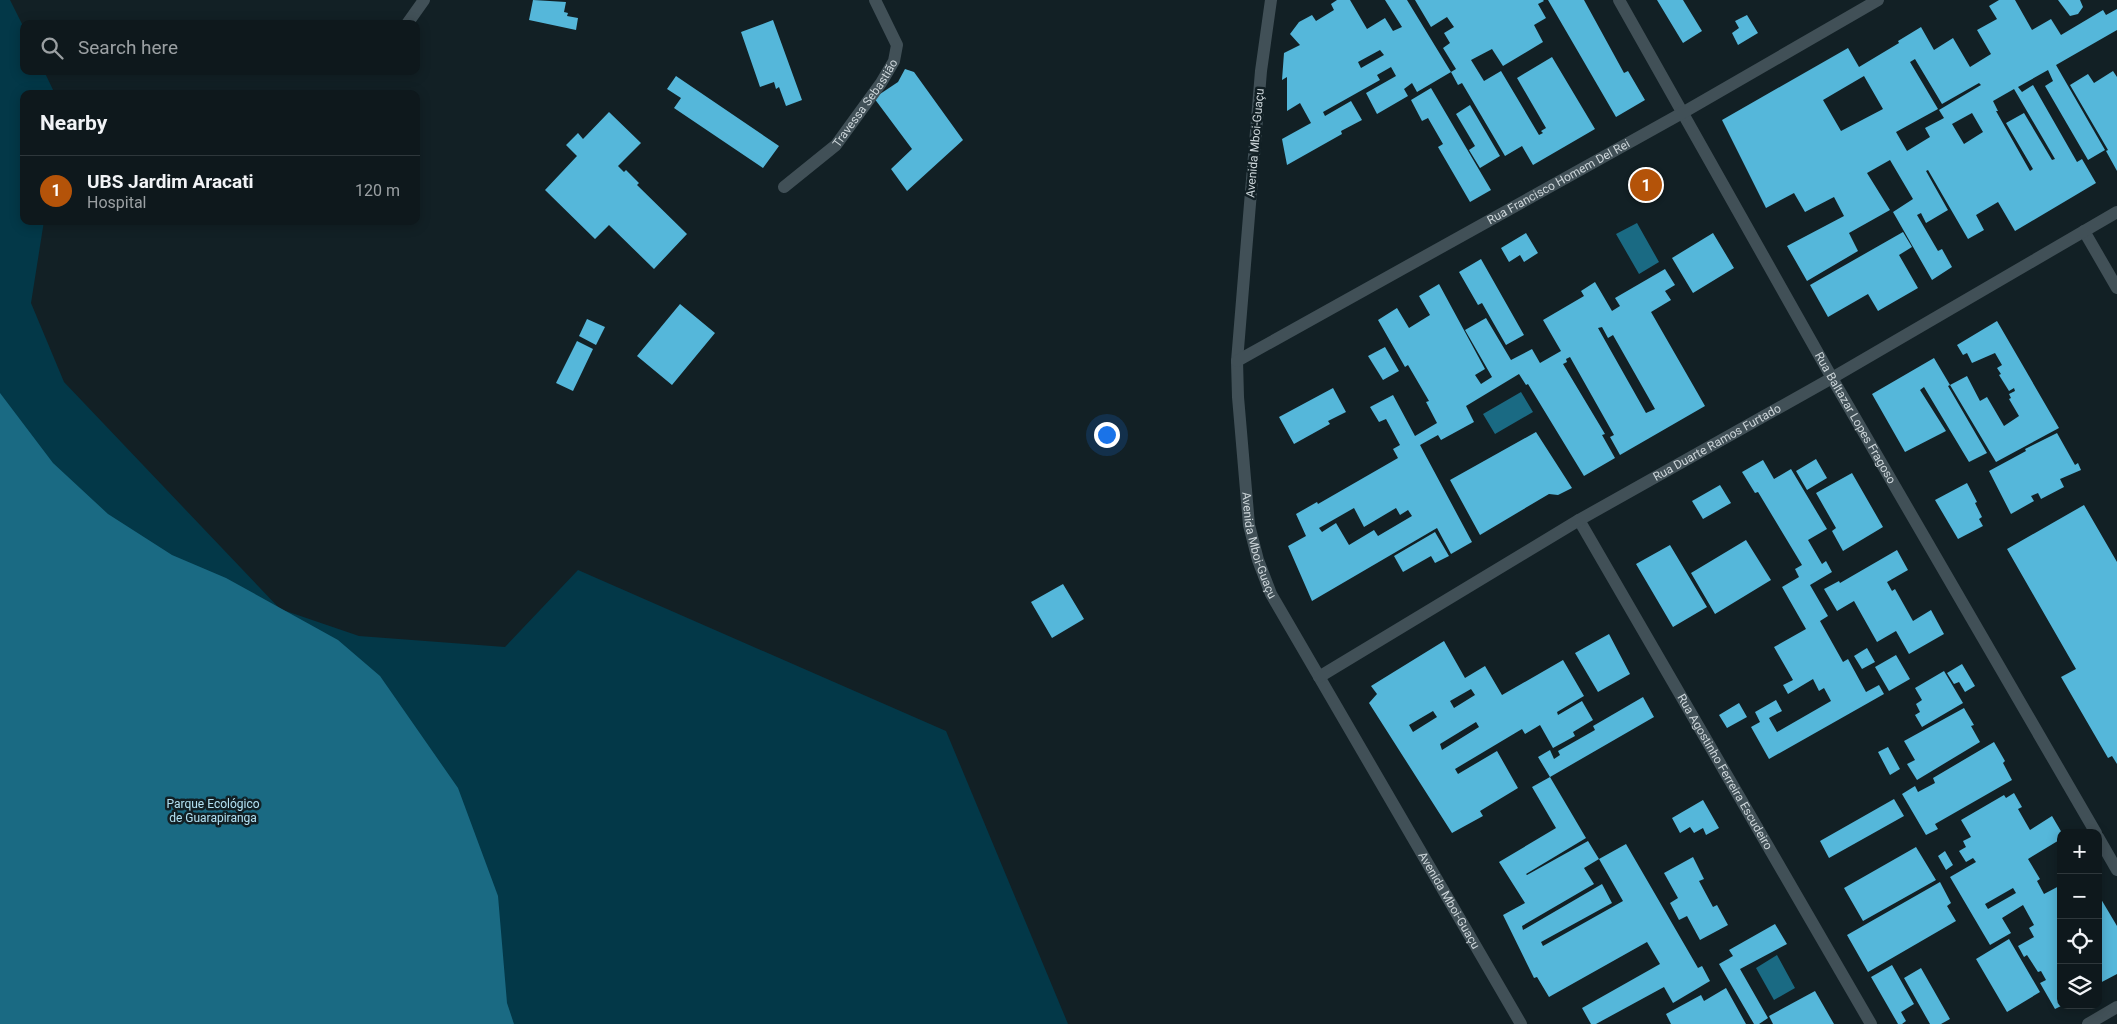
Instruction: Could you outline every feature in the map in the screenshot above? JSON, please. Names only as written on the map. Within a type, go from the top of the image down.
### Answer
[{"type":"street","points":[[409,20],[424,0]]},
{"type":"street","name":"Travessa Sebastião","points":[[784,188],[836,145],[881,83],[894,61],[897,45],[875,0]]},
{"type":"street","name":"Avenida Mboi-Guaçu","points":[[1271,0],[1261,71],[1237,361],[1238,397],[1249,525],[1253,542],[1270,594],[1521,1024]]},
{"type":"street","name":"Rua Baltazar Lopes Fragoso","points":[[1619,0],[1684,112],[1832,378],[2094,829]]},
{"type":"street","name":"Rua Francisco Homem Del Rei","points":[[1237,361],[1684,112],[1878,0]]},
{"type":"street","name":"Rua Duarte Ramos Furtado","points":[[1319,677],[1579,520],[1832,378],[2117,212]]},
{"type":"street","points":[[2084,231],[2117,288]]},
{"type":"street","name":"Rua Agostinho Ferreira Escudeiro","points":[[1579,520],[1871,1024]]},
{"type":"street","points":[[2102,845],[2117,870]]},
{"type":"street","points":[[2088,1024],[2117,1007]]},
{"type":"green space","name":"Parque Ecológico de Guarapiranga","points":[[0,0],[10,0],[20,20],[20,75],[46,75],[53,90],[20,90],[20,225],[43,225],[31,303],[64,382],[280,609],[359,636],[505,647],[578,570],[946,731],[1068,1024],[0,1024]]},
{"type":"shaded area","points":[[1637,223],[1659,262],[1639,274],[1616,234]]},
{"type":"shaded area","points":[[1521,392],[1533,412],[1495,434],[1483,414]]},
{"type":"shaded area","points":[[0,393],[53,463],[108,514],[172,555],[226,578],[338,640],[380,676],[458,788],[498,896],[507,1003],[514,1024],[0,1024]]},
{"type":"shaded area","points":[[1777,955],[1795,988],[1774,1000],[1756,968]]},
{"type":"building","points":[[533,0],[566,2],[564,12],[568,13],[567,16],[578,18],[576,30],[529,20]]},
{"type":"building","points":[[1337,0],[1350,0],[1367,29],[1385,18],[1393,31],[1402,27],[1385,0],[1407,0],[1451,72],[1417,92],[1412,83],[1404,89],[1408,96],[1377,114],[1366,93],[1396,76],[1391,67],[1377,75],[1380,80],[1323,112],[1325,116],[1351,101],[1362,120],[1341,131],[1342,134],[1287,165],[1282,139],[1311,123],[1300,103],[1287,111],[1287,77],[1282,80],[1284,53],[1300,45],[1290,34],[1299,22],[1312,15],[1316,21],[1334,10],[1331,4]],"holes":[[[1380,50],[1384,55],[1361,68],[1358,62]]]},
{"type":"building","points":[[1415,0],[1543,0],[1538,4],[1546,18],[1534,25],[1543,42],[1503,66],[1492,49],[1471,60],[1484,81],[1501,71],[1539,135],[1546,128],[1517,78],[1552,57],[1595,129],[1533,165],[1522,146],[1505,156],[1462,83],[1458,85],[1451,72],[1456,69],[1443,48],[1450,43],[1444,33],[1454,27],[1447,17],[1431,27]]},
{"type":"building","points":[[1548,0],[1584,0],[1624,73],[1628,71],[1645,100],[1616,117]]},
{"type":"building","points":[[1657,0],[1683,0],[1702,31],[1683,43]]},
{"type":"building","points":[[1999,0],[2015,0],[2032,30],[2051,19],[2061,35],[2103,10],[2106,15],[2117,9],[2117,30],[2056,65],[2105,150],[2088,160],[2045,86],[2053,81],[2048,70],[2018,87],[2022,92],[2033,85],[2077,162],[2082,159],[2096,183],[2015,231],[1998,202],[1976,215],[1984,230],[1968,239],[1928,170],[1926,171],[1948,210],[1926,223],[1921,213],[1917,215],[1938,251],[1942,249],[1952,267],[1932,280],[1893,212],[1913,199],[1890,160],[1867,173],[1890,210],[1849,233],[1858,251],[1807,281],[1787,246],[1844,216],[1834,197],[1805,212],[1794,193],[1766,208],[1722,120],[1848,48],[1859,67],[1899,43],[1898,41],[1921,27],[1934,50],[1953,38],[1970,67],[1991,54],[1977,30],[1997,19],[1989,6]],"holes":[[[1915,59],[1942,104],[1979,83],[1981,85],[1939,110],[1944,118],[1925,128],[1930,137],[1907,151],[1896,132],[1938,109],[1910,62]],[[1864,76],[1883,109],[1841,131],[1823,100]],[[2014,89],[2055,159],[2052,160],[2024,113],[2006,123],[2033,169],[2030,171],[1996,111],[1998,111],[1993,101]],[[1972,113],[1983,132],[1964,144],[1952,124]]]},
{"type":"building","points":[[2058,0],[2080,0],[2083,7],[2078,14],[2070,16]]},
{"type":"building","points":[[1747,15],[1758,33],[1738,45],[1732,33],[1739,28],[1735,21]]},
{"type":"building","points":[[773,20],[802,100],[786,106],[779,87],[776,89],[774,82],[760,87],[741,32]]},
{"type":"building","points":[[905,69],[914,72],[963,140],[907,191],[891,169],[912,149],[874,98],[898,82]]},
{"type":"building","points":[[2113,71],[2117,77],[2117,171],[2106,151],[2108,150],[2070,85],[2088,74],[2094,83]]},
{"type":"building","points":[[676,76],[779,146],[763,168],[674,108],[681,98],[667,89]]},
{"type":"building","points":[[1431,88],[1491,190],[1470,202],[1438,147],[1443,144],[1428,118],[1422,121],[1411,100]]},
{"type":"building","points":[[1470,105],[1500,156],[1480,168],[1469,150],[1475,146],[1456,114]]},
{"type":"building","points":[[609,112],[641,143],[618,166],[624,172],[626,170],[639,183],[637,185],[687,234],[654,269],[609,225],[595,239],[545,190],[577,156],[566,145],[578,133],[583,139]]},
{"type":"building","points":[[1903,232],[1912,247],[1899,255],[1918,288],[1878,311],[1868,294],[1828,317],[1810,285]]},
{"type":"building","points":[[1526,233],[1538,253],[1524,262],[1520,255],[1509,262],[1501,248]]},
{"type":"building","points":[[1713,233],[1734,268],[1693,293],[1672,258]]},
{"type":"building","points":[[1481,259],[1524,335],[1506,345],[1482,303],[1478,305],[1459,272]]},
{"type":"building","points":[[1665,269],[1675,285],[1665,291],[1671,300],[1651,312],[1705,406],[1620,455],[1610,437],[1614,435],[1570,357],[1566,359],[1567,362],[1563,364],[1605,434],[1602,435],[1615,458],[1584,476],[1528,384],[1526,385],[1519,374],[1466,406],[1474,422],[1441,440],[1438,435],[1420,445],[1472,542],[1451,554],[1437,528],[1312,601],[1288,546],[1306,536],[1296,514],[1317,502],[1318,504],[1398,458],[1393,449],[1400,445],[1386,419],[1379,422],[1370,407],[1393,395],[1415,436],[1437,423],[1426,402],[1429,401],[1408,365],[1405,367],[1378,320],[1397,308],[1409,328],[1430,315],[1419,296],[1439,284],[1485,369],[1475,375],[1481,384],[1492,377],[1465,330],[1486,318],[1511,360],[1532,349],[1540,363],[1561,351],[1543,320],[1584,296],[1581,291],[1595,282],[1612,311],[1620,306],[1615,298]],"holes":[[[1602,327],[1608,338],[1613,335],[1655,409],[1646,413],[1598,328]],[[1354,508],[1364,527],[1396,508],[1400,515],[1408,510],[1412,516],[1378,536],[1374,530],[1349,545],[1336,523],[1322,532],[1319,528]]]},
{"type":"building","points":[[680,304],[715,333],[672,385],[637,356]]},
{"type":"building","points":[[587,319],[605,327],[596,345],[579,336]]},
{"type":"building","points":[[1997,321],[2059,428],[1996,462],[1950,385],[1967,376],[1980,401],[1987,397],[2004,426],[2019,416],[2009,399],[2011,398],[2009,394],[2015,391],[2014,388],[2009,391],[1999,375],[2001,374],[1997,368],[2002,365],[1995,353],[1972,363],[1967,353],[1963,355],[1957,345]]},
{"type":"building","points":[[577,341],[593,349],[573,391],[556,383]]},
{"type":"building","points":[[1385,347],[1399,371],[1383,380],[1368,356]]},
{"type":"building","points":[[1934,358],[1950,385],[1948,386],[1987,453],[1969,462],[1924,387],[1920,390],[1946,431],[1905,452],[1872,394]]},
{"type":"building","points":[[1333,388],[1346,412],[1328,421],[1330,424],[1294,444],[1279,417]]},
{"type":"building","points":[[1536,432],[1572,488],[1558,495],[1549,494],[1480,535],[1450,480]]},
{"type":"building","points":[[2057,433],[2075,465],[2078,463],[2081,470],[2060,479],[2064,487],[2041,499],[2038,493],[2031,496],[2034,501],[2011,514],[1989,471],[2026,451],[2025,449]]},
{"type":"building","points":[[1816,459],[1827,478],[1807,490],[1796,471]]},
{"type":"building","points":[[1763,460],[1774,479],[1791,469],[1827,529],[1808,540],[1822,564],[1826,561],[1832,572],[1810,585],[1828,616],[1820,621],[1843,662],[1848,659],[1866,692],[1879,685],[1884,694],[1769,759],[1751,727],[1760,722],[1755,712],[1776,700],[1782,711],[1769,718],[1777,732],[1831,701],[1824,688],[1819,691],[1813,679],[1788,694],[1783,685],[1793,680],[1774,647],[1806,629],[1782,587],[1799,577],[1795,569],[1802,565],[1758,492],[1755,493],[1742,472]]},
{"type":"building","points":[[1852,473],[1883,527],[1843,551],[1832,531],[1836,528],[1816,493]]},
{"type":"building","points":[[1967,483],[1977,502],[1975,503],[1982,517],[1979,519],[1983,526],[1958,539],[1935,500]]},
{"type":"building","points":[[1720,485],[1731,503],[1703,519],[1692,501]]},
{"type":"building","points":[[2084,505],[2117,562],[2117,764],[2112,756],[2108,758],[2061,677],[2076,669],[2007,549]]},
{"type":"building","points":[[1435,532],[1449,556],[1435,563],[1431,556],[1403,572],[1394,556]]},
{"type":"building","points":[[1746,540],[1771,580],[1715,614],[1691,573]]},
{"type":"building","points":[[1670,545],[1707,607],[1673,627],[1636,564]]},
{"type":"building","points":[[1897,550],[1908,570],[1887,582],[1892,591],[1895,589],[1913,621],[1931,610],[1944,634],[1909,654],[1896,631],[1877,642],[1854,601],[1837,611],[1824,589],[1839,581],[1840,583]]},
{"type":"building","points":[[1063,584],[1084,619],[1052,638],[1031,602]]},
{"type":"building","points":[[1609,634],[1630,674],[1598,692],[1575,653]]},
{"type":"building","points":[[1444,641],[1465,678],[1485,666],[1502,695],[1563,660],[1584,696],[1557,712],[1558,715],[1582,701],[1593,720],[1573,732],[1575,736],[1553,748],[1540,725],[1525,734],[1522,729],[1455,769],[1458,774],[1497,751],[1518,788],[1480,811],[1483,816],[1452,833],[1369,703],[1377,694],[1371,686]],"holes":[[[1471,689],[1475,695],[1454,708],[1450,701]],[[1433,711],[1437,717],[1413,732],[1409,725]],[[1476,722],[1479,727],[1442,750],[1440,744]]]},
{"type":"building","points":[[1867,648],[1875,662],[1862,669],[1854,656]]},
{"type":"building","points":[[1896,655],[1910,679],[1889,691],[1875,667]]},
{"type":"building","points":[[1962,664],[1975,686],[1965,692],[1959,682],[1954,684],[1947,673]]},
{"type":"building","points":[[1944,671],[1963,703],[1922,727],[1915,715],[1920,712],[1916,704],[1922,700],[1915,688]]},
{"type":"building","points":[[1643,697],[1654,717],[1550,777],[1538,757],[1550,750],[1554,759],[1560,755],[1558,751],[1595,730],[1593,726]]},
{"type":"building","points":[[1739,703],[1747,717],[1727,728],[1719,715]]},
{"type":"building","points":[[1964,708],[1974,725],[1971,726],[1980,742],[1917,780],[1907,764],[1915,760],[1904,741]]},
{"type":"building","points":[[1994,742],[2005,761],[2003,763],[2012,780],[1935,824],[1938,829],[1926,835],[1902,794],[1915,786],[1918,792],[1935,783],[1933,778]]},
{"type":"building","points":[[1888,747],[1900,769],[1890,775],[1878,752]]},
{"type":"building","points":[[1550,777],[1586,838],[1526,874],[1588,841],[1599,859],[1626,844],[1698,968],[1702,966],[1710,981],[1673,1003],[1664,987],[1596,1024],[1591,1024],[1582,1008],[1660,964],[1647,942],[1549,997],[1537,977],[1534,978],[1503,915],[1525,903],[1499,862],[1556,828],[1532,787]],"holes":[[[1599,859],[1623,901],[1543,946],[1541,942],[1612,903],[1602,884],[1523,930],[1522,926],[1594,884],[1584,868]]]},
{"type":"building","points":[[2014,793],[2022,807],[2018,809],[2030,830],[2052,816],[2060,829],[2057,829],[2057,841],[2028,859],[2040,879],[2037,881],[2044,894],[2057,887],[2057,1008],[2055,1009],[2040,983],[2046,980],[2041,971],[2038,972],[2027,955],[2024,957],[2018,946],[2034,937],[2029,928],[2034,925],[2023,905],[2002,918],[2011,933],[1990,945],[1950,877],[1976,862],[1973,858],[1966,862],[1959,851],[1966,847],[1963,841],[1971,837],[1961,820],[2004,795],[2006,798]],"holes":[[[2013,888],[2016,893],[1988,909],[1985,904]]]},
{"type":"building","points":[[1894,799],[1904,816],[1829,858],[1820,841]]},
{"type":"building","points":[[1703,800],[1719,828],[1706,835],[1703,828],[1694,833],[1690,827],[1680,833],[1672,818]]},
{"type":"building","points":[[1916,847],[1936,880],[1863,921],[1844,888]]},
{"type":"building","points":[[1945,851],[1953,865],[1946,870],[1938,856]]},
{"type":"building","points":[[1693,857],[1704,879],[1699,881],[1713,907],[1717,905],[1728,925],[1700,940],[1687,916],[1679,920],[1670,903],[1678,898],[1664,873]]},
{"type":"building","points":[[1940,882],[1951,903],[1947,906],[1956,921],[1868,972],[1847,935]]},
{"type":"building","points":[[2102,901],[2117,926],[2117,974],[2102,982]]},
{"type":"building","points":[[1775,924],[1787,944],[1740,969],[1768,1018],[1759,1024],[1754,1024],[1719,964],[1733,956],[1729,950]]},
{"type":"building","points":[[2009,939],[2040,992],[2007,1012],[1976,959]]},
{"type":"building","points":[[1892,965],[1914,1004],[1901,1012],[1906,1021],[1902,1024],[1898,1024],[1871,977]]},
{"type":"building","points":[[1921,968],[1950,1019],[1941,1024],[1930,1024],[1904,978]]},
{"type":"building","points":[[1726,988],[1746,1024],[1671,1024],[1666,1014],[1701,995],[1704,1001]]},
{"type":"building","points":[[1815,991],[1834,1024],[1773,1024],[1769,1016]]},
{"type":"place","name":"UBS Jardim Aracati","points":[[1646,185]]}]
